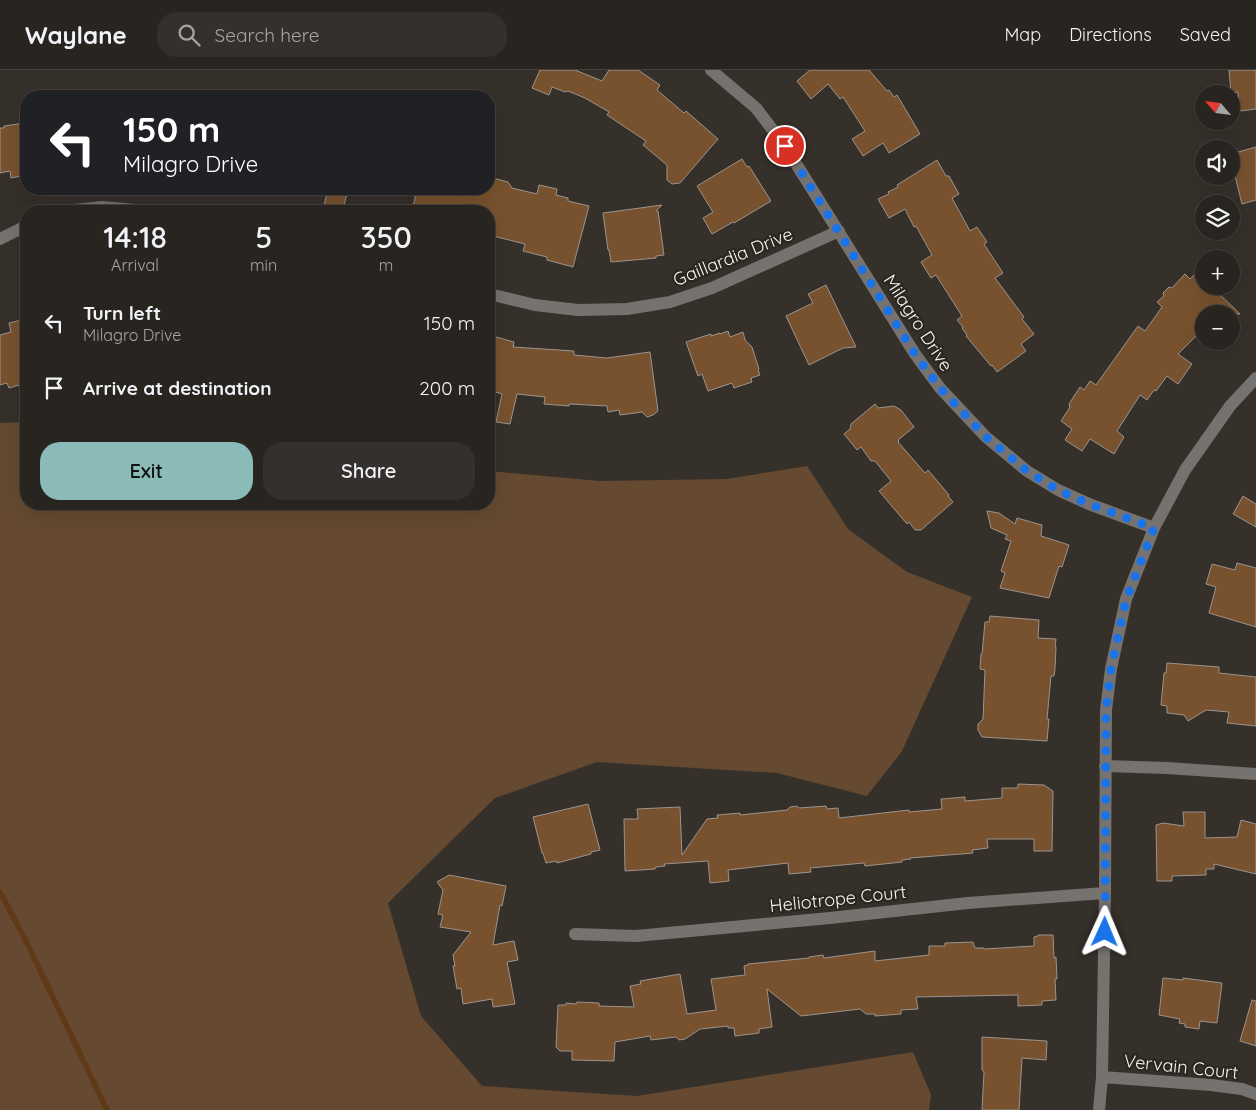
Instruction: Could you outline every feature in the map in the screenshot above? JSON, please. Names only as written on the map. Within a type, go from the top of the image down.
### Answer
[{"type":"street","name":"Milagro Drive","points":[[711,70],[756,108],[785,146],[915,354],[940,388],[986,437],[1027,471],[1058,490],[1089,504],[1154,528]]},
{"type":"street","points":[[0,240],[20,229]]},
{"type":"street","name":"Gaillardia Drive","points":[[495,295],[535,305],[578,310],[627,309],[670,302],[712,288],[839,231]]},
{"type":"street","points":[[1099,1110],[1102,1077],[1106,710],[1111,669],[1126,600],[1154,528],[1185,470],[1230,406],[1256,378]]},
{"type":"street","points":[[1105,766],[1256,774]]},
{"type":"street","name":"Heliotrope Court","points":[[575,934],[636,936],[968,903],[1105,893]]},
{"type":"street","name":"Vervain Court","points":[[1102,1077],[1211,1085],[1242,1089],[1256,1094]]},
{"type":"shaded area","points":[[20,422],[20,510],[495,510],[495,472],[600,481],[727,479],[807,466],[848,529],[907,572],[972,597],[902,751],[867,796],[777,773],[597,762],[495,798],[388,903],[421,1016],[482,1086],[637,1096],[913,1052],[931,1095],[929,1110],[0,1110],[0,423]]},
{"type":"building","points":[[540,70],[575,70],[602,81],[609,70],[638,70],[660,85],[657,90],[684,113],[686,111],[718,139],[680,183],[672,184],[667,180],[667,165],[643,145],[646,141],[607,115],[609,112],[585,98],[568,91],[565,92],[552,87],[549,95],[532,88]]},
{"type":"building","points":[[810,70],[869,70],[887,91],[889,90],[894,97],[897,95],[920,134],[889,153],[883,143],[863,156],[852,139],[865,131],[843,97],[840,99],[828,84],[811,99],[797,81]]},
{"type":"building","points":[[1229,70],[1256,70],[1256,109],[1240,111],[1240,85],[1230,85]]},
{"type":"building","points":[[20,124],[20,176],[11,178],[10,171],[0,173],[0,128],[4,128],[4,126]]},
{"type":"building","points":[[1256,147],[1256,200],[1242,204],[1237,185],[1240,185],[1240,151]]},
{"type":"building","points":[[742,159],[747,167],[749,166],[771,201],[712,234],[703,218],[713,212],[697,186]]},
{"type":"building","points":[[937,160],[959,194],[952,198],[970,231],[977,227],[987,242],[984,244],[1003,273],[995,278],[1024,317],[1022,319],[1034,334],[1021,344],[1026,351],[997,372],[966,336],[963,327],[957,320],[962,316],[936,275],[931,278],[921,262],[932,255],[905,209],[889,218],[878,199],[889,194],[888,192],[898,187],[897,185]]},
{"type":"building","points":[[495,179],[508,182],[512,188],[537,194],[539,185],[557,189],[556,195],[568,198],[568,201],[589,206],[573,267],[547,260],[547,257],[523,251],[525,244],[495,236],[495,205],[413,205],[416,195],[495,195]]},
{"type":"building","points":[[326,195],[347,195],[344,205],[324,205]]},
{"type":"building","points":[[662,205],[656,211],[658,211],[664,255],[656,256],[656,258],[611,262],[603,213]]},
{"type":"building","points":[[1185,274],[1190,279],[1195,274],[1195,295],[1220,295],[1231,305],[1195,305],[1195,337],[1178,354],[1192,364],[1178,384],[1167,376],[1147,400],[1140,395],[1117,431],[1124,437],[1114,454],[1090,439],[1082,451],[1065,440],[1072,429],[1061,421],[1080,387],[1084,390],[1090,381],[1096,385],[1138,326],[1145,331],[1162,307],[1157,302],[1164,296],[1163,293],[1169,287],[1172,288]]},
{"type":"building","points":[[826,285],[856,347],[843,348],[809,365],[786,316],[813,303],[808,294]]},
{"type":"building","points":[[20,320],[20,385],[9,388],[7,383],[0,385],[0,335],[11,332],[9,323]]},
{"type":"building","points":[[728,331],[730,337],[743,332],[745,340],[752,347],[760,375],[751,378],[752,382],[734,388],[732,383],[708,391],[702,374],[698,376],[686,342]]},
{"type":"building","points":[[495,337],[514,342],[513,347],[574,351],[574,355],[607,358],[650,352],[658,411],[647,417],[642,412],[620,415],[619,410],[608,412],[607,406],[544,404],[545,397],[517,394],[510,424],[496,422],[502,394],[495,392]]},
{"type":"building","points":[[875,404],[878,408],[894,406],[901,410],[914,427],[898,442],[925,473],[928,470],[953,502],[921,530],[915,530],[909,522],[907,524],[879,491],[891,481],[875,461],[871,461],[861,447],[857,450],[844,434],[850,429],[851,424]]},
{"type":"building","points":[[1243,496],[1256,504],[1256,527],[1233,514]]},
{"type":"building","points":[[987,511],[999,513],[1015,524],[1017,518],[1042,525],[1041,536],[1069,545],[1062,567],[1059,566],[1049,598],[1000,588],[1005,573],[1001,571],[1011,541],[1005,539],[1007,535],[991,528]]},
{"type":"building","points":[[1237,563],[1256,568],[1256,627],[1209,613],[1216,587],[1206,584],[1212,564],[1235,570]]},
{"type":"building","points":[[990,616],[1039,620],[1038,638],[1056,639],[1055,669],[1054,676],[1051,676],[1047,719],[1049,719],[1047,741],[982,737],[978,730],[978,724],[983,719],[985,670],[980,669],[981,654],[985,622],[989,622]]},
{"type":"building","points":[[1167,663],[1219,667],[1219,673],[1256,677],[1256,726],[1227,723],[1229,712],[1206,710],[1188,721],[1184,715],[1167,713],[1167,706],[1161,705],[1164,673],[1166,673]]},
{"type":"building","points":[[1018,784],[1044,785],[1053,791],[1052,851],[1034,851],[1034,839],[987,839],[988,848],[972,850],[973,853],[910,858],[902,860],[902,862],[865,866],[864,863],[810,868],[811,872],[789,874],[788,863],[728,870],[729,881],[710,883],[708,861],[664,864],[665,866],[656,867],[655,869],[625,871],[624,819],[638,819],[637,809],[680,807],[682,855],[707,819],[718,818],[717,815],[740,813],[740,815],[787,810],[790,807],[797,806],[799,808],[826,806],[827,809],[838,808],[839,818],[909,810],[909,812],[942,809],[941,799],[965,797],[965,801],[1002,798],[1002,788],[1018,788]]},
{"type":"building","points":[[588,804],[600,850],[557,863],[557,861],[546,863],[533,817]]},
{"type":"building","points":[[1183,812],[1205,812],[1205,838],[1237,837],[1241,820],[1256,824],[1256,874],[1214,864],[1214,869],[1206,869],[1206,875],[1172,876],[1172,881],[1157,881],[1156,825],[1163,823],[1184,826]]},
{"type":"building","points":[[449,875],[506,886],[502,906],[500,905],[493,945],[514,941],[518,960],[507,962],[515,1004],[493,1007],[492,999],[463,1004],[461,988],[457,989],[453,955],[471,932],[440,927],[443,915],[438,914],[443,890],[437,882]]},
{"type":"building","points":[[1038,935],[1053,935],[1054,958],[1056,957],[1056,1000],[1042,1001],[1042,1005],[1018,1006],[1018,995],[916,997],[918,1009],[901,1010],[901,1014],[875,1016],[875,1014],[866,1014],[860,1009],[801,1016],[767,989],[772,1027],[759,1029],[759,1033],[735,1036],[734,1028],[728,1028],[728,1026],[700,1029],[685,1039],[679,1040],[676,1037],[651,1040],[650,1036],[615,1042],[614,1061],[572,1060],[572,1051],[560,1051],[556,1047],[558,1005],[566,1005],[566,1003],[576,1004],[577,1002],[599,1003],[599,1006],[634,1007],[630,986],[641,984],[640,981],[680,974],[687,1014],[716,1010],[711,979],[745,975],[744,966],[748,964],[823,955],[824,958],[875,951],[875,961],[929,955],[929,946],[945,946],[945,943],[973,942],[975,948],[984,949],[1034,946],[1034,937]]},
{"type":"building","points":[[1163,978],[1183,980],[1183,978],[1222,983],[1217,1023],[1200,1021],[1199,1029],[1185,1027],[1185,1024],[1179,1023],[1180,1019],[1159,1015]]},
{"type":"building","points":[[1252,1000],[1256,1001],[1256,1046],[1240,1041]]},
{"type":"building","points":[[982,1037],[1047,1041],[1046,1060],[1022,1058],[1019,1110],[982,1110],[984,1072],[982,1070]]},
{"type":"waterway","points":[[0,892],[25,939],[107,1110]]},
{"type":"route","points":[[785,146],[915,354],[940,388],[986,437],[1027,471],[1058,490],[1089,504],[1154,528],[1126,600],[1111,669],[1106,710],[1105,932]]}]
